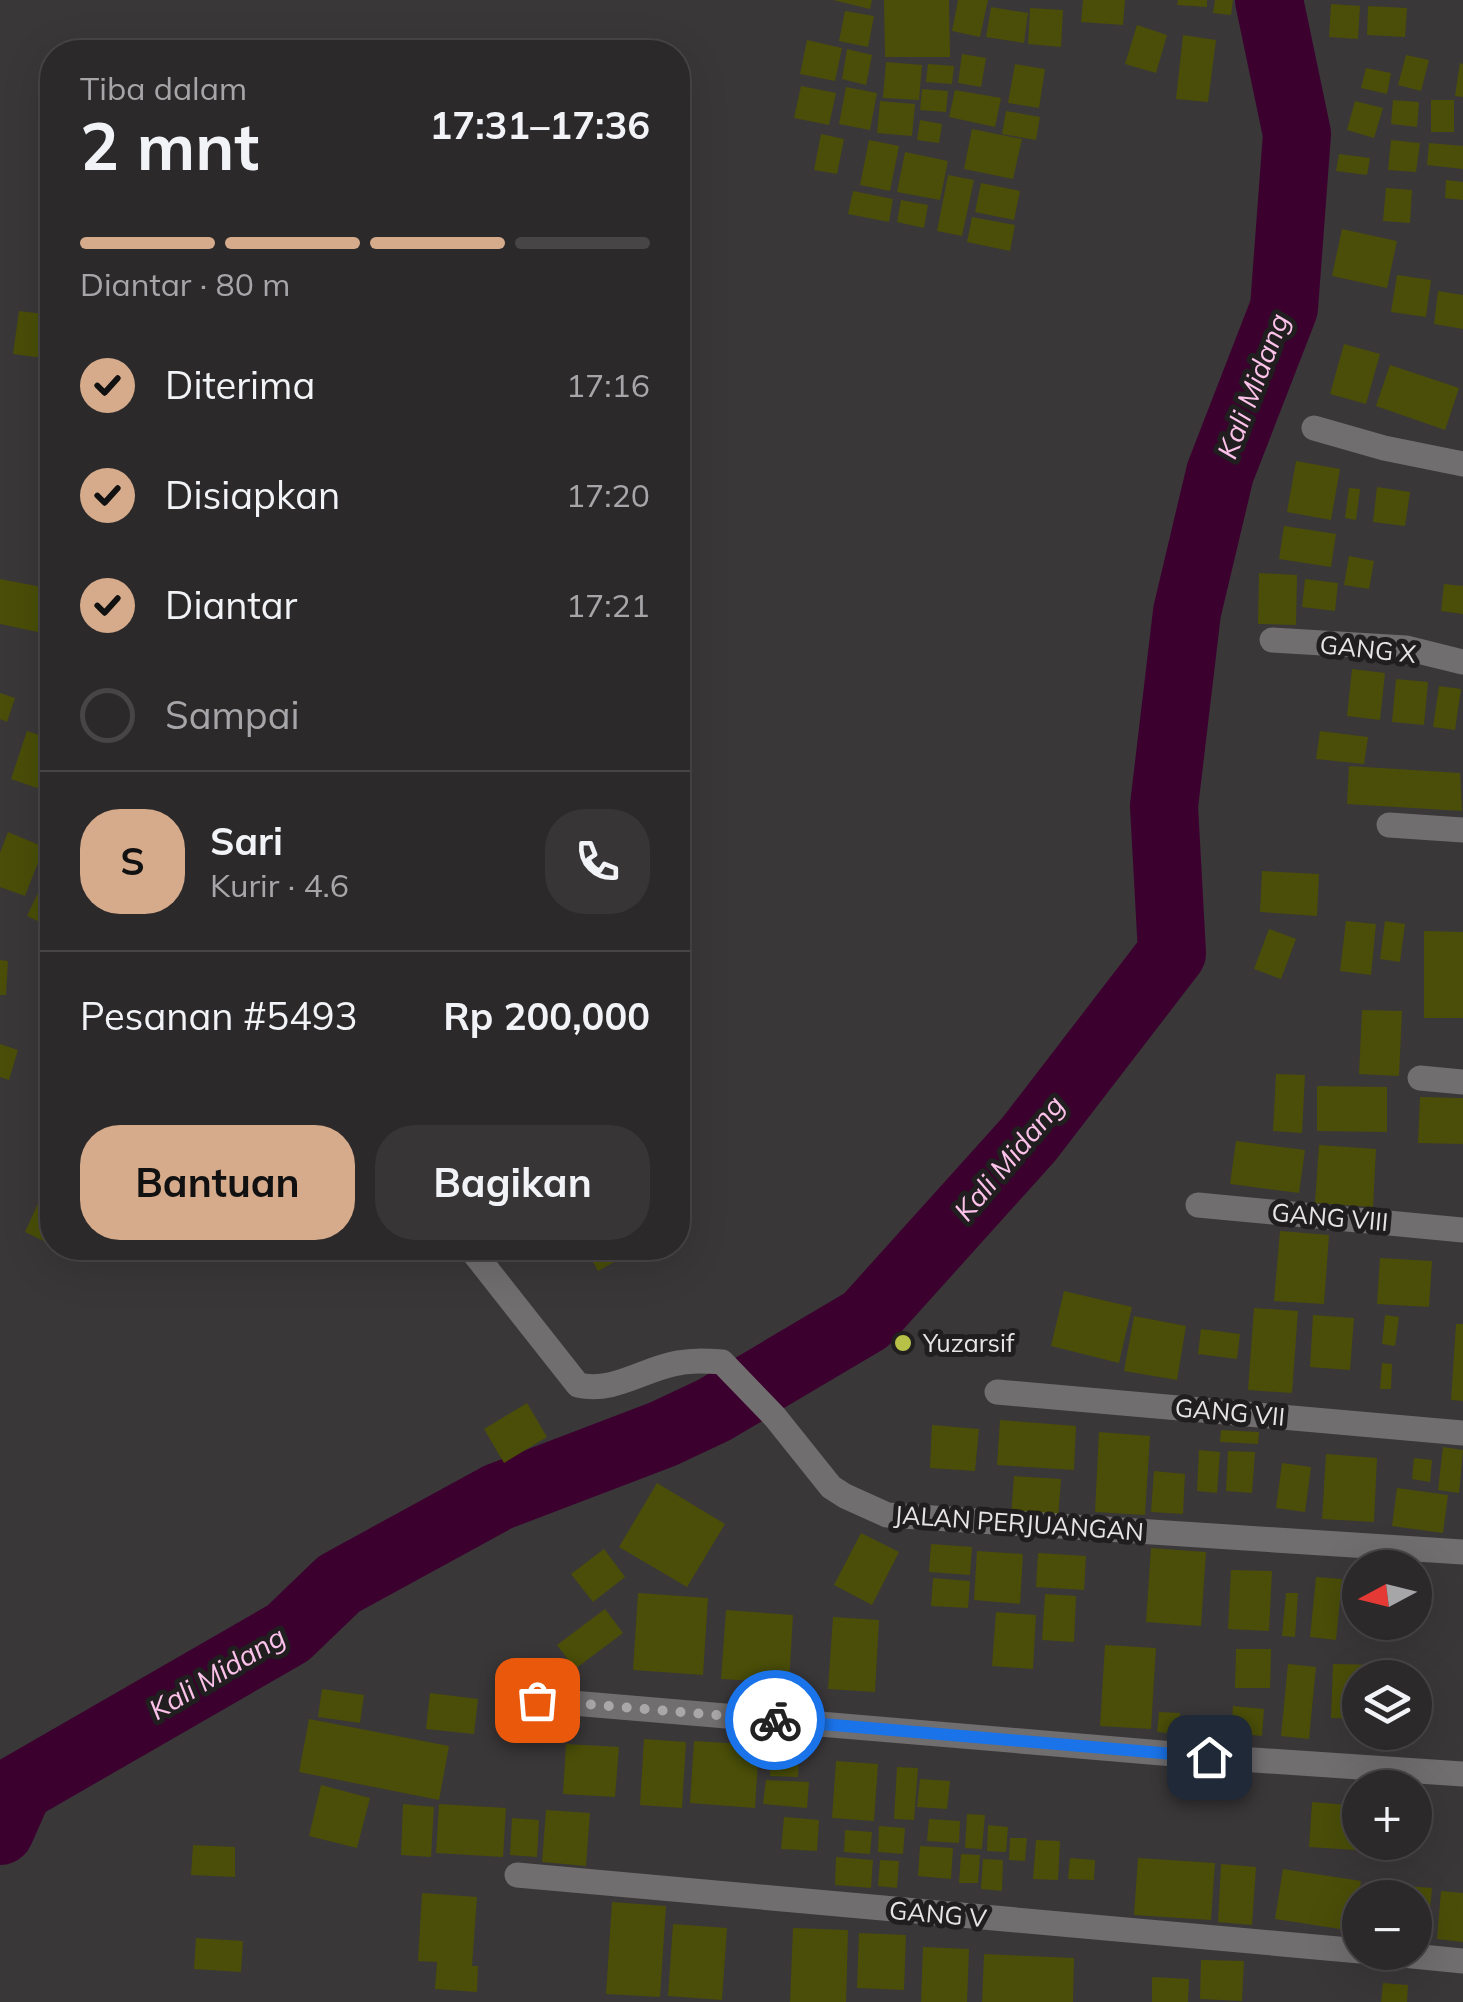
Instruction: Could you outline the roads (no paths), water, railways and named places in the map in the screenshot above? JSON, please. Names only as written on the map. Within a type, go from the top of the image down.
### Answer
[{"type":"street","points":[[1314,428],[1384,448],[1463,464]]},
{"type":"street","name":"GANG X","points":[[1272,640],[1406,648],[1463,662]]},
{"type":"street","points":[[1389,824],[1463,830]]},
{"type":"street","points":[[1420,1078],[1463,1082]]},
{"type":"street","name":"GANG VIII","points":[[1198,1204],[1463,1230]]},
{"type":"street","name":"JALAN PERJUANGAN","points":[[480,1260],[578,1384],[606,1388],[671,1364],[722,1362],[832,1487],[886,1515],[1463,1552]]},
{"type":"street","name":"GANG VII","points":[[997,1392],[1463,1433]]},
{"type":"street","points":[[537,1700],[1209,1757],[1462,1767]]},
{"type":"street","name":"GANG V","points":[[517,1876],[1342,1949]]},
{"type":"street","points":[[1432,1958],[1463,1961]]},
{"type":"waterway","name":"Kali Midang","points":[[0,1831],[19,1788],[288,1633],[339,1584],[498,1497],[663,1434],[714,1410],[866,1320],[1029,1139],[1172,953],[1164,806],[1187,612],[1220,473],[1284,308],[1297,134],[1269,0]]},
{"type":"place","name":"Yuzarsif","points":[[903,1343]]}]
